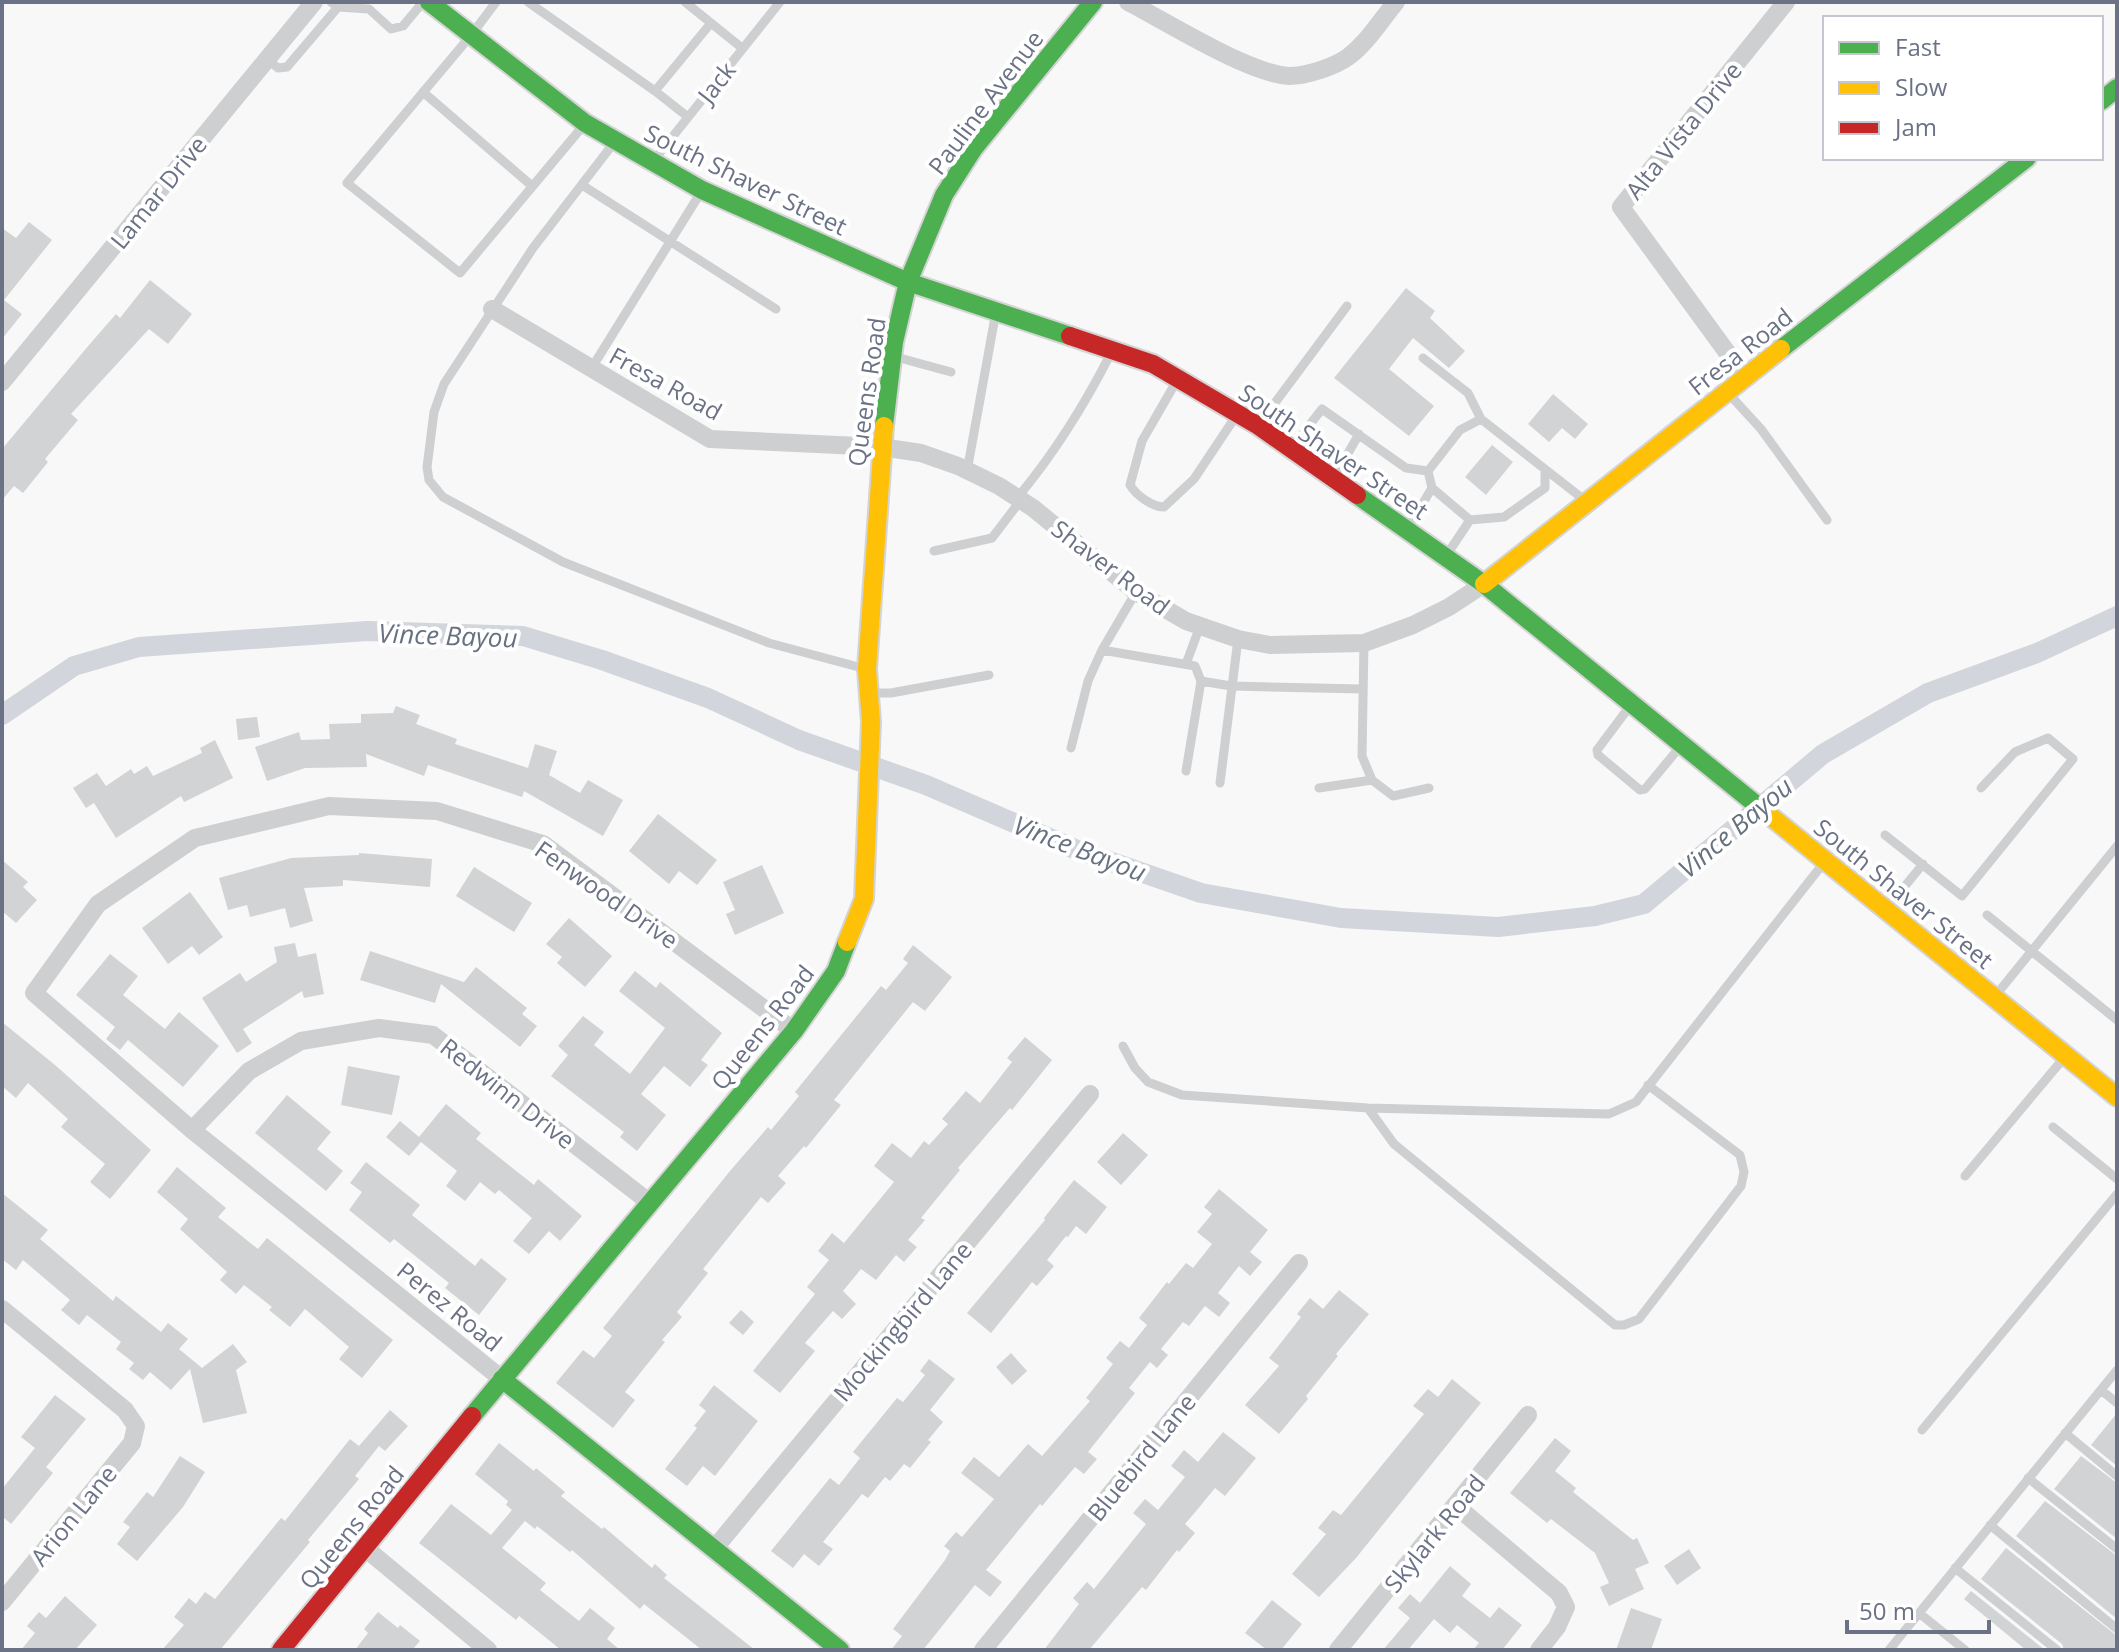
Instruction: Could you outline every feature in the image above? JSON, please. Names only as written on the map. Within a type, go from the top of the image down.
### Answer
[{"type":"street","name":"Lamar Drive","points":[[2,382],[314,2]]},
{"type":"street","name":"South Shaver Street","points":[[426,2],[585,123],[702,190],[908,282],[1153,364],[1257,425],[1484,584],[2117,1097]]},
{"type":"street","name":"Pauline Avenue","points":[[908,282],[944,195],[974,148],[1093,2]]},
{"type":"street","points":[[1128,2],[1255,69],[1290,76],[1346,59],[1396,2]]},
{"type":"street","name":"Alta Vista Drive","points":[[1745,377],[1621,207],[1786,2]]},
{"type":"street","name":"Fresa Road","points":[[1484,584],[2024,160]]},
{"type":"street","name":"Queens Road","points":[[281,1650],[502,1379],[794,1031],[836,971],[864,899],[871,722],[867,669],[881,447],[893,356],[908,282]]},
{"type":"street","name":"Fresa Road","points":[[492,309],[710,439],[881,447]]},
{"type":"street","name":"Shaver Road","points":[[881,447],[921,453],[967,471],[1019,499],[1136,592],[1186,621],[1238,639],[1270,645],[1364,643],[1413,625],[1449,607],[1484,584]]},
{"type":"street","name":"Fenwood Drive","points":[[34,993],[98,904],[195,838],[329,806],[437,811],[543,844],[794,1031]]},
{"type":"street","name":"Perez Road","points":[[34,993],[192,1130],[840,1650]]},
{"type":"street","name":"Redwinn Drive","points":[[192,1130],[249,1071],[301,1041],[379,1028],[433,1035],[649,1202]]},
{"type":"street","name":"Mockingbird Lane","points":[[714,1549],[1090,1094]]},
{"type":"street","name":"Bluebird Lane","points":[[983,1650],[1299,1263]]},
{"type":"street","name":"Arion Lane","points":[[2,1309],[125,1410],[136,1426],[132,1443],[2,1602]]},
{"type":"street","name":"Skylark Road","points":[[1338,1650],[1528,1415]]},
{"type":"street","points":[[1456,1506],[1559,1593],[1566,1607],[1557,1627],[1539,1650]]},
{"type":"street","points":[[365,1548],[480,1648]]},
{"type":"lane","points":[[267,59],[278,68],[287,67],[334,4],[369,9],[391,29],[403,26],[426,2]]},
{"type":"lane","points":[[496,2],[347,183],[460,273],[585,123]]},
{"type":"lane","points":[[528,2],[688,117]]},
{"type":"lane","points":[[685,2],[742,48]]},
{"type":"lane","name":"Jack","points":[[652,163],[780,2]]},
{"type":"lane","points":[[655,91],[711,23]]},
{"type":"lane","points":[[423,92],[532,186]]},
{"type":"lane","points":[[615,141],[533,248],[444,384],[434,412],[427,467],[429,480],[435,490],[563,562],[769,643],[867,669]]},
{"type":"lane","points":[[582,185],[776,309]]},
{"type":"lane","points":[[591,369],[702,190]]},
{"type":"lane","points":[[1257,425],[1347,306]]},
{"type":"lane","points":[[967,471],[978,380],[996,311]]},
{"type":"lane","points":[[934,551],[992,538],[1087,400],[1112,351]]},
{"type":"lane","points":[[893,356],[951,372]]},
{"type":"lane","points":[[1423,358],[1468,393],[1481,419],[1587,502]]},
{"type":"lane","points":[[1178,379],[1142,441],[1130,485],[1134,492],[1156,507],[1164,507],[1194,479],[1237,413]]},
{"type":"lane","points":[[1727,391],[1761,429],[1827,520]]},
{"type":"lane","points":[[1291,449],[1322,409],[1406,468],[1428,471]]},
{"type":"lane","points":[[1428,471],[1460,430],[1481,419]]},
{"type":"lane","points":[[1334,478],[1359,434]]},
{"type":"lane","points":[[1428,471],[1432,488],[1470,520],[1504,517],[1545,488],[1545,470]]},
{"type":"lane","points":[[1407,529],[1432,488]]},
{"type":"lane","points":[[1446,556],[1470,520]]},
{"type":"lane","points":[[1071,748],[1088,681],[1136,592]]},
{"type":"lane","points":[[1186,664],[1200,626]]},
{"type":"lane","points":[[1220,783],[1238,639]]},
{"type":"lane","points":[[1364,643],[1362,756],[1372,780],[1393,796],[1429,788]]},
{"type":"lane","points":[[1102,650],[1195,666],[1201,681],[1186,771]]},
{"type":"lane","points":[[869,693],[891,693],[989,675]]},
{"type":"lane","points":[[1201,681],[1231,686],[1362,689]]},
{"type":"lane","points":[[1632,703],[1597,750],[1598,755],[1640,790],[1645,789],[1682,744]]},
{"type":"lane","points":[[1885,835],[1962,896],[2073,759],[2048,738],[2015,752],[1981,788]]},
{"type":"lane","points":[[1319,788],[1372,780]]},
{"type":"lane","points":[[1994,997],[2117,846]]},
{"type":"lane","points":[[1123,1046],[1135,1068],[1148,1082],[1182,1095],[1368,1108],[1609,1114],[1636,1102],[1826,860]]},
{"type":"lane","points":[[1886,909],[1923,864]]},
{"type":"lane","points":[[1987,915],[2116,1017]]},
{"type":"lane","points":[[1965,1176],[2066,1056]]},
{"type":"lane","points":[[1368,1108],[1394,1144],[1615,1325],[1624,1325],[1639,1319],[1741,1186],[1744,1172],[1740,1155],[1648,1085]]},
{"type":"lane","points":[[2053,1127],[2117,1179]]},
{"type":"lane","points":[[1922,1430],[2117,1194]]},
{"type":"lane","points":[[1889,1650],[2117,1370]]},
{"type":"lane","points":[[2101,1390],[2117,1403]]},
{"type":"lane","points":[[2065,1433],[2117,1476]]},
{"type":"lane","points":[[2028,1478],[2117,1549]]},
{"type":"lane","points":[[1990,1525],[2117,1629]]},
{"type":"lane","points":[[1955,1568],[2057,1650]]},
{"type":"lane","points":[[1919,1613],[1965,1650]]},
{"type":"building","points":[[29,222],[52,240],[4,300],[22,314],[2,339],[2,228],[16,238]]},
{"type":"building","points":[[150,280],[192,314],[168,344],[149,329],[71,414],[78,420],[45,459],[48,462],[23,493],[14,486],[2,500],[2,449],[116,314],[120,318]]},
{"type":"building","points":[[1406,288],[1435,311],[1430,318],[1465,351],[1449,368],[1413,338],[1389,369],[1434,406],[1409,436],[1334,378]]},
{"type":"building","points":[[1553,394],[1588,424],[1575,439],[1562,428],[1549,442],[1528,424]]},
{"type":"building","points":[[1492,445],[1513,462],[1486,495],[1465,477]]},
{"type":"building","points":[[396,706],[420,715],[416,724],[457,739],[455,744],[528,768],[535,744],[557,751],[549,775],[580,793],[588,780],[623,800],[603,836],[524,791],[522,797],[428,765],[424,776],[366,754],[367,767],[305,768],[267,781],[255,747],[299,732],[301,740],[330,739],[329,724],[361,723],[361,714],[393,713]]},
{"type":"building","points":[[257,717],[260,737],[238,740],[236,719]]},
{"type":"building","points":[[215,740],[233,778],[184,802],[181,796],[116,838],[94,803],[86,808],[73,788],[97,773],[106,786],[131,769],[134,774],[147,766],[153,776],[202,753],[200,748]]},
{"type":"building","points":[[658,814],[717,860],[697,885],[679,871],[669,884],[629,851]]},
{"type":"building","points":[[359,853],[432,859],[430,887],[343,880],[343,886],[304,888],[313,921],[290,928],[285,908],[250,917],[247,905],[228,910],[219,878],[291,858]]},
{"type":"building","points":[[2,860],[28,882],[23,887],[37,900],[16,923],[2,911]]},
{"type":"building","points":[[762,865],[784,913],[735,935],[726,914],[735,910],[723,882]]},
{"type":"building","points":[[474,867],[532,903],[514,932],[456,896]]},
{"type":"building","points":[[190,892],[223,937],[199,955],[192,946],[168,964],[142,928]]},
{"type":"building","points":[[569,918],[612,956],[585,987],[557,963],[562,957],[546,944]]},
{"type":"building","points":[[295,943],[298,957],[316,953],[324,994],[304,998],[302,991],[243,1029],[252,1043],[237,1053],[202,998],[240,973],[246,982],[277,962],[274,947]]},
{"type":"building","points":[[913,945],[952,977],[925,1011],[913,1002],[834,1100],[841,1105],[778,1176],[786,1183],[768,1203],[761,1197],[703,1269],[708,1273],[677,1312],[682,1317],[625,1392],[635,1400],[613,1428],[556,1383],[583,1350],[594,1358],[612,1336],[603,1328],[730,1171],[768,1127],[771,1130],[799,1096],[795,1092],[881,986],[886,990],[908,963],[903,959]]},
{"type":"building","points":[[370,951],[464,982],[476,967],[527,1008],[522,1014],[537,1026],[520,1047],[441,984],[435,1003],[360,980]]},
{"type":"building","points":[[110,954],[138,976],[123,995],[165,1029],[179,1012],[219,1046],[183,1087],[128,1040],[120,1050],[106,1039],[115,1027],[76,995]]},
{"type":"building","points":[[635,971],[656,988],[660,982],[722,1033],[701,1060],[708,1065],[690,1087],[664,1066],[641,1094],[666,1115],[637,1151],[620,1137],[624,1132],[551,1076],[568,1055],[558,1046],[583,1016],[604,1032],[594,1045],[630,1074],[665,1028],[619,991]]},
{"type":"building","points":[[2,1022],[151,1150],[110,1199],[90,1182],[105,1164],[61,1127],[68,1119],[28,1083],[16,1098],[2,1086]]},
{"type":"building","points":[[1025,1037],[1052,1060],[1012,1110],[1010,1108],[958,1168],[960,1170],[921,1218],[925,1220],[908,1240],[917,1247],[904,1262],[896,1255],[876,1280],[861,1269],[843,1291],[856,1304],[842,1319],[833,1311],[805,1343],[815,1351],[780,1393],[753,1371],[815,1294],[807,1287],[829,1260],[818,1251],[832,1233],[844,1243],[894,1182],[874,1166],[892,1143],[911,1158],[924,1141],[929,1145],[948,1124],[942,1119],[966,1091],[980,1103],[1012,1062],[1007,1058]]},
{"type":"building","points":[[348,1066],[400,1076],[392,1115],[341,1105]]},
{"type":"building","points":[[287,1095],[331,1132],[317,1149],[343,1171],[326,1191],[255,1133]]},
{"type":"building","points":[[446,1104],[481,1133],[476,1139],[534,1185],[538,1179],[582,1216],[560,1241],[549,1231],[529,1254],[513,1241],[532,1218],[499,1190],[495,1194],[480,1182],[465,1201],[446,1186],[457,1171],[421,1142],[409,1156],[386,1137],[400,1121],[419,1137]]},
{"type":"building","points":[[1123,1133],[1148,1155],[1121,1185],[1097,1162]]},
{"type":"building","points":[[366,1162],[420,1205],[412,1215],[475,1266],[481,1258],[507,1279],[479,1315],[445,1288],[449,1283],[394,1239],[390,1243],[349,1210],[362,1192],[350,1183]]},
{"type":"building","points":[[177,1167],[226,1208],[218,1217],[258,1249],[267,1238],[393,1340],[362,1378],[339,1359],[349,1347],[305,1309],[290,1327],[269,1310],[272,1307],[244,1285],[236,1294],[220,1280],[227,1272],[180,1229],[188,1219],[157,1192]]},
{"type":"building","points":[[1074,1180],[1107,1207],[1086,1234],[1076,1226],[1066,1236],[1047,1260],[1054,1266],[1037,1286],[1032,1282],[991,1333],[967,1313],[1045,1220]]},
{"type":"building","points":[[1219,1189],[1268,1230],[1250,1252],[1262,1262],[1250,1276],[1239,1266],[1218,1293],[1230,1303],[1219,1317],[1205,1306],[1189,1326],[1183,1322],[1161,1349],[1168,1355],[1157,1368],[1150,1362],[1129,1388],[1135,1393],[1088,1452],[1097,1459],[1084,1474],[1075,1467],[986,1570],[1002,1582],[990,1597],[975,1585],[923,1650],[891,1650],[902,1636],[893,1629],[945,1560],[950,1551],[944,1546],[956,1532],[962,1537],[994,1499],[961,1473],[974,1457],[999,1477],[1028,1444],[1042,1456],[1090,1401],[1086,1398],[1113,1364],[1106,1358],[1120,1341],[1129,1348],[1147,1325],[1139,1318],[1167,1282],[1169,1284],[1186,1263],[1193,1268],[1212,1244],[1197,1232],[1212,1214],[1204,1207]]},
{"type":"building","points":[[2,1193],[48,1230],[40,1239],[113,1301],[116,1296],[161,1332],[168,1323],[188,1339],[179,1349],[202,1368],[233,1344],[247,1362],[236,1370],[247,1413],[203,1423],[190,1369],[171,1390],[150,1372],[143,1380],[129,1369],[134,1363],[116,1349],[121,1342],[87,1315],[79,1325],[61,1310],[70,1300],[23,1260],[16,1270],[2,1259]]},
{"type":"building","points":[[1339,1290],[1369,1314],[1279,1434],[1245,1405],[1279,1366],[1269,1358],[1301,1317],[1297,1314],[1310,1298],[1323,1309]]},
{"type":"building","points":[[741,1310],[754,1322],[743,1335],[729,1323]]},
{"type":"building","points":[[1011,1353],[1027,1371],[1012,1385],[996,1367]]},
{"type":"building","points":[[929,1359],[955,1379],[930,1410],[943,1422],[928,1440],[931,1442],[910,1468],[904,1464],[890,1481],[885,1477],[868,1498],[862,1494],[823,1542],[833,1549],[819,1566],[804,1554],[793,1568],[771,1551],[830,1478],[839,1485],[860,1458],[853,1452],[897,1398],[903,1402],[925,1375],[920,1371]]},
{"type":"building","points":[[1452,1379],[1481,1403],[1356,1558],[1319,1597],[1292,1574],[1326,1534],[1318,1528],[1333,1510],[1341,1515],[1424,1414],[1413,1406],[1428,1389],[1438,1397]]},
{"type":"building","points":[[714,1385],[758,1421],[715,1476],[703,1466],[687,1486],[665,1469],[697,1428],[694,1426],[706,1411],[699,1405]]},
{"type":"building","points":[[55,1395],[86,1419],[46,1467],[53,1473],[11,1524],[2,1516],[2,1489],[35,1448],[21,1437]]},
{"type":"building","points":[[390,1410],[408,1426],[385,1451],[379,1446],[355,1476],[359,1479],[308,1540],[310,1542],[220,1650],[162,1650],[184,1625],[174,1617],[189,1598],[196,1604],[205,1592],[215,1599],[281,1518],[285,1521],[350,1439],[359,1446]]},
{"type":"building","points":[[2117,1413],[2117,1466],[2091,1445]]},
{"type":"building","points":[[1223,1432],[1256,1458],[1225,1496],[1215,1488],[1185,1524],[1195,1533],[1179,1552],[1177,1550],[1146,1590],[1142,1587],[1089,1650],[1044,1650],[1079,1604],[1073,1598],[1087,1582],[1094,1589],[1146,1524],[1133,1513],[1145,1499],[1158,1510],[1185,1477],[1171,1466],[1184,1450],[1198,1462]]},
{"type":"building","points":[[1555,1438],[1571,1451],[1555,1471],[1576,1488],[1573,1492],[1633,1540],[1637,1538],[1649,1563],[1635,1569],[1644,1589],[1609,1606],[1600,1587],[1609,1583],[1595,1553],[1551,1519],[1547,1523],[1510,1493]]},
{"type":"building","points":[[499,1443],[534,1471],[536,1468],[565,1492],[561,1496],[652,1568],[655,1564],[667,1575],[664,1578],[755,1650],[702,1650],[644,1604],[640,1609],[572,1550],[570,1552],[537,1526],[535,1529],[525,1521],[502,1548],[546,1583],[540,1590],[579,1621],[590,1608],[615,1628],[607,1639],[620,1650],[561,1650],[519,1616],[516,1620],[419,1543],[451,1504],[491,1535],[512,1510],[506,1505],[508,1501],[475,1474]]},
{"type":"building","points":[[180,1456],[205,1472],[183,1507],[137,1561],[117,1544],[130,1527],[123,1522],[147,1492],[153,1497]]},
{"type":"building","points":[[2081,1456],[2117,1483],[2117,1539],[2054,1489]]},
{"type":"building","points":[[2045,1501],[2117,1556],[2117,1619],[2016,1536]]},
{"type":"building","points":[[2006,1548],[2117,1636],[2117,1650],[2064,1650],[2062,1644],[1981,1579]]},
{"type":"building","points":[[1689,1549],[1701,1568],[1677,1585],[1664,1566]]},
{"type":"building","points":[[1450,1566],[1471,1584],[1462,1596],[1490,1618],[1499,1607],[1522,1625],[1502,1650],[1473,1650],[1479,1643],[1457,1625],[1450,1633],[1434,1619],[1408,1650],[1383,1650],[1410,1618],[1398,1608],[1410,1594],[1420,1603]]},
{"type":"building","points":[[1971,1591],[2045,1650],[2026,1650],[1964,1599]]},
{"type":"building","points":[[65,1596],[97,1625],[75,1650],[21,1650],[35,1633],[27,1626],[39,1612],[46,1618]]},
{"type":"building","points":[[1272,1600],[1302,1624],[1281,1650],[1267,1650],[1245,1633]]},
{"type":"building","points":[[1631,1608],[1662,1619],[1651,1650],[1616,1650]]},
{"type":"building","points":[[378,1612],[420,1641],[412,1650],[355,1650],[368,1633],[364,1629]]},
{"type":"waterway","name":"Vince Bayou","points":[[2,715],[74,666],[139,647],[367,631],[523,636],[708,698],[799,740],[926,785],[1077,850],[1201,893],[1341,918],[1498,927],[1595,916],[1644,904],[1823,754],[1928,693],[2037,653],[2117,616]]},
{"type":"traffic: fast","points":[[429,2],[585,123],[702,190],[908,282],[1070,336]]},
{"type":"traffic: fast","points":[[884,426],[894,342],[908,282],[944,195],[974,148],[1093,2]]},
{"type":"traffic: fast","points":[[2103,99],[2117,88]]},
{"type":"traffic: fast","points":[[1781,349],[2024,160]]},
{"type":"traffic: fast","points":[[1357,495],[1484,584],[1769,815]]},
{"type":"traffic: fast","points":[[472,1416],[794,1031],[836,971],[847,942]]},
{"type":"traffic: fast","points":[[502,1379],[840,1650]]},
{"type":"traffic: slow","points":[[1484,584],[1781,349]]},
{"type":"traffic: slow","points":[[847,942],[864,899],[871,722],[867,669],[884,426]]},
{"type":"traffic: slow","points":[[1769,815],[2117,1097]]},
{"type":"traffic: jam","points":[[1070,336],[1153,364],[1257,425],[1357,495]]},
{"type":"traffic: jam","points":[[281,1650],[472,1416]]}]
